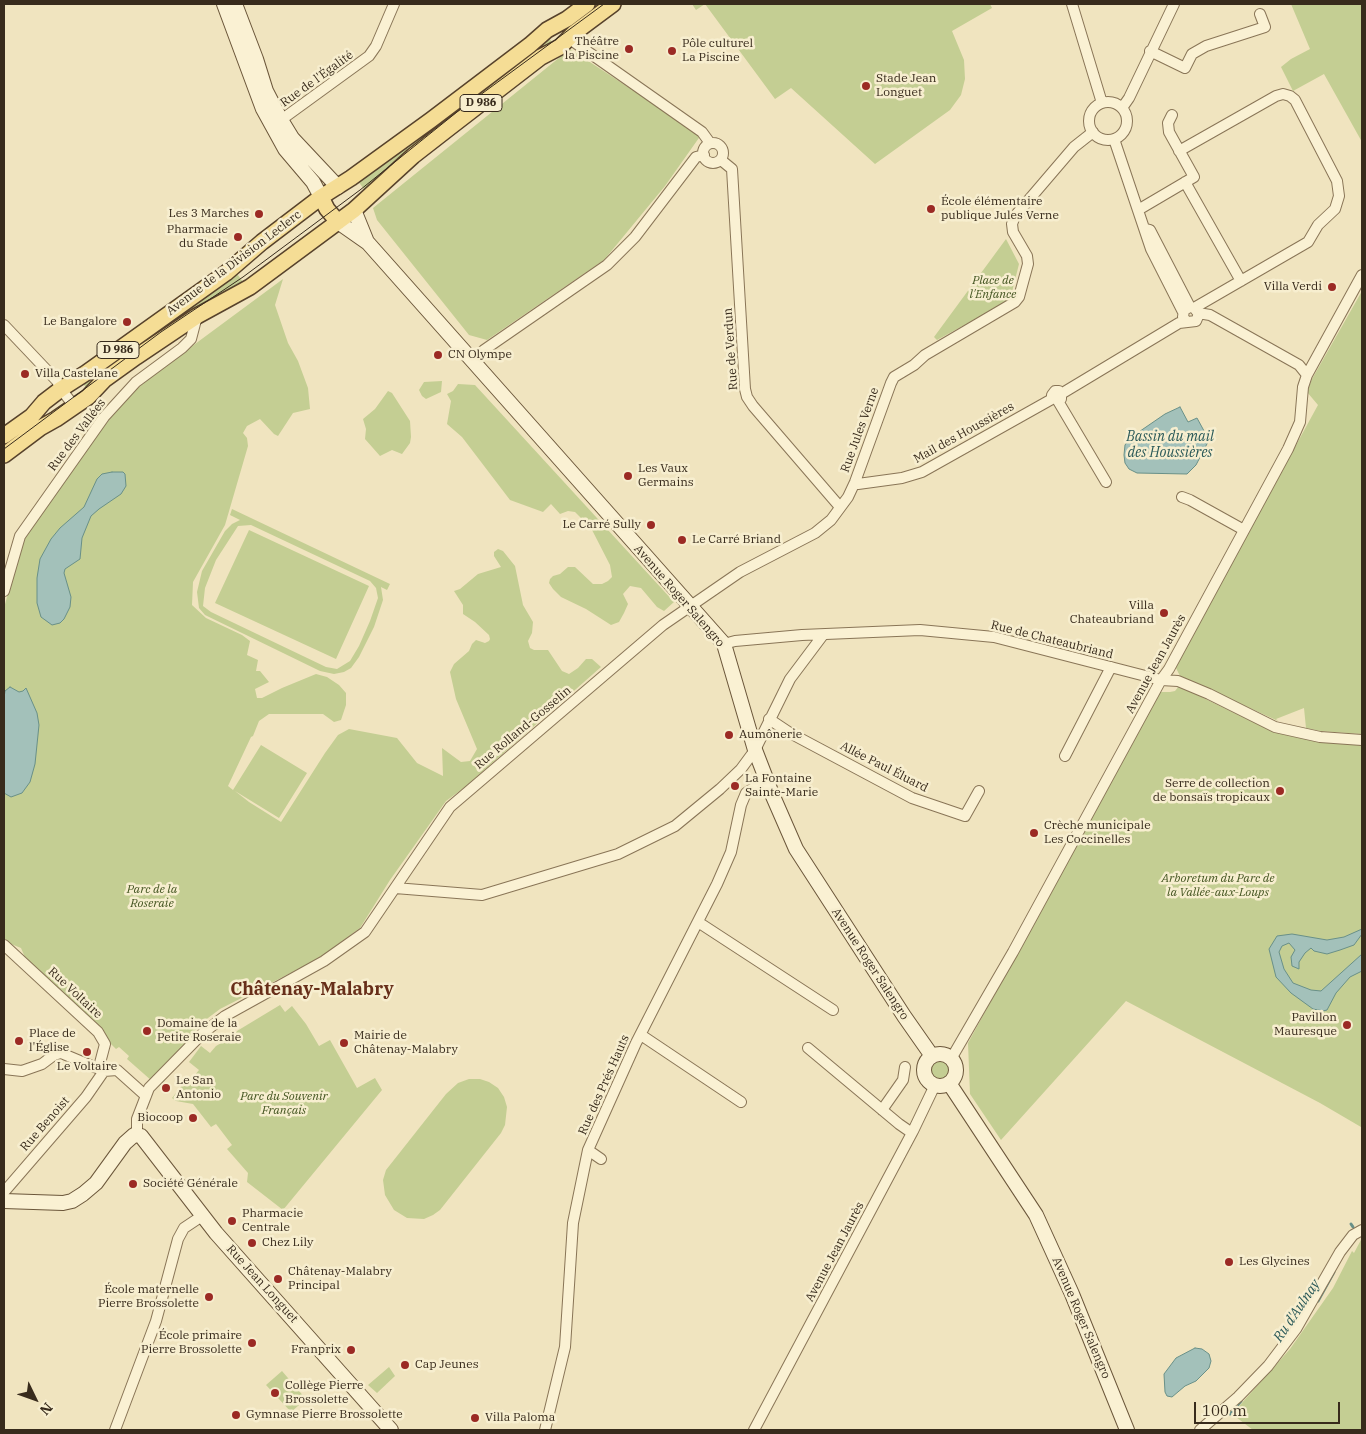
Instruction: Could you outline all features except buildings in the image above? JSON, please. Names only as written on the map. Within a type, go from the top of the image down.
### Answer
[{"type":"main road","points":[[224,4],[263,109],[286,149],[314,182],[327,209],[338,222]]},
{"type":"main road","points":[[235,4],[266,91],[281,120],[292,138],[338,187],[354,210]]},
{"type":"main road","name":"D 986","points":[[338,187],[530,46],[546,30],[567,19],[587,4]]},
{"type":"main road","name":"D 986","points":[[354,210],[413,156],[541,57],[560,48],[570,37],[613,4]]},
{"type":"main road","name":"Avenue de la Division Leclerc","points":[[4,436],[32,416],[44,402],[61,389],[226,273],[262,242],[321,197],[338,187]]},
{"type":"main road","name":"Avenue de la Division Leclerc","points":[[4,455],[40,428],[88,397],[104,380],[136,356],[197,316],[250,287],[354,210]]},
{"type":"main road","name":"Avenue Roger Salengro","points":[[354,210],[368,243]]},
{"type":"main road","name":"Avenue Roger Salengro","points":[[338,222],[368,243],[724,644],[755,750],[796,849],[932,1056]]},
{"type":"main road","points":[[938,1054],[946,1055],[951,1059],[955,1064],[956,1072],[949,1083],[944,1086],[929,1082],[924,1071],[927,1060],[938,1054]]},
{"type":"main road","name":"Avenue Roger Salengro","points":[[949,1083],[1036,1215],[1072,1294],[1127,1430]]},
{"type":"main road","points":[[4,1201],[63,1203],[72,1201],[96,1183],[125,1143],[138,1135]]},
{"type":"main road","name":"Rue Jean Longuet","points":[[138,1135],[148,1144],[202,1216],[391,1430]]},
{"type":"street","name":"Rue de l'Égalité","points":[[281,120],[369,56],[376,46],[394,4]]},
{"type":"street","points":[[1065,4],[1073,9],[1102,103]]},
{"type":"street","points":[[1122,108],[1129,98],[1174,4]]},
{"type":"street","points":[[1150,51],[1185,68],[1192,54],[1206,46],[1265,28],[1260,14]]},
{"type":"street","points":[[570,37],[574,42],[702,132],[710,143],[704,149],[704,155],[710,162],[716,163],[721,160]]},
{"type":"street","name":"Mail des Houssières","points":[[855,482],[858,484],[902,478],[922,472],[1057,398],[1241,280],[1308,242],[1314,230],[1335,209],[1339,196],[1337,181],[1295,100],[1290,96],[1283,94],[1276,96],[1180,151]]},
{"type":"street","points":[[1111,102],[1122,108],[1126,116],[1126,127],[1119,136],[1114,139],[1104,140],[1092,132],[1089,121],[1096,106],[1111,102]]},
{"type":"street","points":[[1138,210],[1194,177],[1170,132],[1168,123],[1172,115]]},
{"type":"street","name":"Rue Jules Verne","points":[[690,607],[740,572],[815,533],[830,520],[848,496],[855,482],[894,377],[914,365],[925,354],[1015,302],[1019,297],[1028,264],[1027,256],[1013,232],[1012,224],[1015,216],[1074,147],[1092,132]]},
{"type":"street","points":[[1114,139],[1151,249],[1188,314],[1210,315],[1298,365],[1307,375]]},
{"type":"street","name":"Rue de Verdun","points":[[710,143],[717,144],[722,148],[724,154],[721,160],[732,168],[747,397],[752,406],[840,507]]},
{"type":"street","points":[[472,362],[484,350],[513,329],[607,265],[635,237],[696,157],[704,155]]},
{"type":"street","points":[[1185,182],[1241,280]]},
{"type":"street","name":"Avenue Jean Jaurès","points":[[951,1059],[1017,944],[1161,680],[1170,669],[1288,449],[1300,422],[1302,387],[1307,375],[1362,274]]},
{"type":"street","name":"Rue des Vallées","points":[[4,591],[20,536],[104,417],[136,382],[182,348],[191,339],[197,316]]},
{"type":"street","points":[[4,325],[57,381],[74,406]]},
{"type":"street","points":[[1057,398],[1106,482]]},
{"type":"street","points":[[1182,497],[1244,530]]},
{"type":"street","name":"Rue Rolland-Gosselin","points":[[138,1135],[137,1119],[149,1088],[185,1050],[225,1016],[324,961],[365,932],[450,807],[663,625],[690,607]]},
{"type":"street","name":"Rue de Chateaubriand","points":[[724,644],[745,640],[920,630],[994,637],[1161,680],[1178,682],[1274,727],[1320,737],[1362,740]]},
{"type":"street","points":[[395,888],[482,895],[618,854],[675,826],[741,769],[755,750],[790,679],[823,635]]},
{"type":"street","points":[[1065,756],[1111,667]]},
{"type":"street","name":"Allée Paul Éluard","points":[[769,719],[790,733],[912,798],[965,816],[979,791]]},
{"type":"street","name":"Rue des Prés Hauts","points":[[545,1430],[565,1347],[573,1224],[588,1150],[640,1035],[718,884],[731,852],[741,805],[746,793],[766,780]]},
{"type":"street","points":[[698,922],[833,1010]]},
{"type":"street","name":"Rue Voltaire","points":[[4,945],[98,1032],[105,1044],[100,1063],[104,1071]]},
{"type":"street","points":[[640,1035],[742,1102]]},
{"type":"street","points":[[808,1048],[912,1133]]},
{"type":"street","points":[[4,1069],[22,1071],[42,1064],[54,1055],[61,1053],[104,1071],[117,1070],[146,1096]]},
{"type":"street","points":[[882,1110],[903,1080],[905,1067]]},
{"type":"street","name":"Rue Benoist","points":[[4,1192],[86,1097],[104,1071]]},
{"type":"street","name":"Avenue Jean Jaurès","points":[[754,1430],[912,1133],[935,1084]]},
{"type":"street","points":[[588,1150],[601,1158]]},
{"type":"street","points":[[115,1430],[156,1321],[178,1239],[184,1228],[202,1216]]},
{"type":"street","points":[[1200,1430],[1238,1397],[1268,1366],[1296,1329],[1340,1252],[1353,1235],[1362,1230]]},
{"type":"green space","points":[[692,4],[705,4],[696,10]]},
{"type":"green space","points":[[705,4],[990,4],[992,8],[952,31],[964,60],[965,79],[961,95],[950,110],[875,164],[791,88],[775,99]]},
{"type":"green space","points":[[1291,4],[1362,4],[1362,142],[1324,74],[1293,91],[1281,67],[1291,59],[1310,49]]},
{"type":"green space","points":[[546,34],[555,46],[367,193],[357,180]]},
{"type":"green space","points":[[570,49],[701,135],[665,186],[604,260],[487,340],[469,335],[377,220],[373,208]]},
{"type":"green space","name":"Place de l'Enfance","points":[[1006,239],[1019,264],[1010,300],[937,340],[934,337]]},
{"type":"green space","points":[[233,268],[245,285],[89,392],[80,379]]},
{"type":"green space","name":"Parc de la Roseraie","points":[[283,279],[275,305],[288,343],[298,361],[308,388],[310,409],[293,413],[278,436],[260,419],[247,426],[243,433],[247,438],[248,446],[225,525],[193,582],[192,605],[206,618],[242,635],[250,641],[247,655],[258,660],[256,671],[260,671],[269,682],[255,689],[257,698],[262,698],[316,674],[327,677],[339,685],[346,693],[346,705],[341,720],[334,722],[323,714],[269,714],[259,721],[228,786],[233,790],[261,745],[307,773],[279,818],[235,791],[281,822],[338,735],[349,729],[397,738],[417,763],[443,776],[442,748],[461,762],[470,761],[477,749],[456,699],[450,672],[454,664],[469,651],[476,640],[485,643],[490,639],[489,635],[475,622],[463,614],[463,605],[454,591],[460,589],[478,574],[501,567],[494,556],[494,552],[498,549],[503,551],[515,566],[523,605],[533,622],[532,633],[528,641],[530,648],[534,650],[548,650],[562,671],[569,674],[586,659],[592,659],[601,667],[465,787],[446,801],[390,880],[360,928],[318,959],[220,1009],[196,1029],[184,1046],[152,1081],[127,1059],[129,1056],[119,1047],[116,1049],[103,1036],[86,1018],[86,1013],[27,962],[21,948],[11,944],[4,938],[4,608],[25,530],[122,403],[149,378]]},
{"type":"green space","points":[[1362,291],[1362,734],[1306,728],[1304,708],[1276,719],[1278,721],[1180,676],[1175,666],[1318,405],[1307,392],[1312,379]]},
{"type":"green space","points":[[442,381],[441,392],[426,399],[422,396],[419,390],[424,382]]},
{"type":"green space","points":[[458,384],[475,385],[674,602],[664,611],[657,607],[641,588],[630,586],[623,594],[628,604],[624,613],[619,622],[611,625],[586,609],[561,597],[553,589],[549,583],[550,579],[568,567],[575,567],[593,584],[602,584],[612,577],[610,565],[591,528],[575,512],[568,511],[560,514],[551,504],[543,512],[510,500],[462,437],[447,424],[451,401],[447,394],[453,391]]},
{"type":"green space","points":[[388,391],[392,393],[410,421],[411,437],[410,443],[402,454],[392,450],[380,456],[365,439],[366,429],[363,419],[375,409]]},
{"type":"green space","points":[[232,509],[390,584],[387,590],[381,587],[383,600],[374,627],[359,657],[351,668],[334,674],[320,671],[205,615],[199,608],[197,592],[202,571],[225,531],[232,524],[240,520],[230,515]],"holes":[[[251,525],[370,581],[376,588],[378,598],[370,621],[350,661],[337,669],[326,667],[211,612],[203,606],[205,588],[216,560],[238,526]]]},
{"type":"green space","points":[[249,530],[369,586],[336,659],[215,603]]},
{"type":"green space","name":"Arboretum du Parc de la Vallée-aux-Loups","points":[[1179,686],[1267,729],[1296,736],[1362,744],[1362,1134],[1361,1127],[1320,1103],[1126,1001],[1001,1140],[970,1094],[968,1043],[1160,692],[1175,691]]},
{"type":"green space","name":"Parc du Souvenir Français","points":[[280,1005],[285,1012],[292,1006],[306,1024],[319,1046],[330,1040],[357,1088],[375,1078],[382,1090],[283,1210],[247,1182],[248,1173],[227,1149],[232,1145],[216,1124],[211,1127],[193,1104],[176,1101],[172,1098],[183,1084],[186,1086],[199,1070],[189,1062],[201,1046],[210,1053],[216,1046],[235,1035],[237,1031]]},
{"type":"green space","points":[[940,1060],[947,1063],[950,1070],[947,1077],[940,1080],[933,1077],[930,1070],[933,1063]]},
{"type":"green space","points":[[469,1079],[480,1079],[498,1088],[504,1097],[507,1107],[505,1125],[501,1133],[440,1210],[424,1219],[407,1218],[394,1210],[385,1195],[383,1180],[386,1170],[446,1094],[458,1083]]},
{"type":"green space","points":[[1362,1238],[1362,1430],[1253,1430],[1232,1414],[1290,1349],[1333,1288],[1352,1251],[1354,1253]]},
{"type":"green space","points":[[389,1367],[395,1376],[377,1393],[368,1385]]},
{"type":"green space","points":[[282,1371],[306,1399],[291,1412],[266,1385]]},
{"type":"water","name":"Bassin du mail des Houssières","points":[[1180,407],[1188,422],[1197,418],[1209,440],[1196,465],[1187,474],[1137,473],[1129,469],[1125,463],[1124,455],[1125,445],[1130,438],[1165,414]]},
{"type":"water","points":[[123,472],[125,474],[126,486],[121,494],[91,516],[82,538],[80,559],[65,569],[64,573],[71,597],[70,607],[60,623],[52,625],[41,617],[37,603],[37,578],[40,559],[51,539],[60,528],[84,507],[97,479],[102,474]]},
{"type":"water","points":[[10,687],[19,692],[26,688],[37,713],[39,725],[35,764],[30,782],[22,793],[11,797],[4,793],[4,698],[5,691]]},
{"type":"water","points":[[1362,929],[1362,934],[1354,945],[1327,954],[1314,951],[1311,948],[1299,962],[1299,969],[1292,966],[1291,957],[1295,950],[1289,943],[1282,946],[1279,952],[1284,969],[1293,983],[1311,990],[1321,991],[1362,954],[1362,971],[1350,977],[1336,993],[1327,1010],[1313,1009],[1291,993],[1276,977],[1269,949],[1277,936],[1292,934],[1327,940],[1344,937]]},
{"type":"water","points":[[1195,1348],[1202,1349],[1209,1354],[1211,1361],[1209,1368],[1196,1381],[1185,1386],[1172,1397],[1167,1396],[1164,1374],[1176,1358]]},
{"type":"waterway","name":"Ru d'Aulnay","points":[[1318,1301],[1334,1272]]},
{"type":"waterway","name":"Ru d'Aulnay","points":[[1230,1414],[1241,1401]]},
{"type":"tram line","points":[[4,449],[161,332],[243,277],[360,190],[457,112],[604,4]]},
{"type":"place","name":"Théâtre la Piscine","points":[[629,49]]},
{"type":"place","name":"Pôle culturel La Piscine","points":[[672,51]]},
{"type":"place","name":"Stade Jean Longuet","points":[[866,86]]},
{"type":"place","name":"École élémentaire publique Jules Verne","points":[[931,209]]},
{"type":"place","name":"Les 3 Marches","points":[[259,214]]},
{"type":"place","name":"Pharmacie du Stade","points":[[238,237]]},
{"type":"place","name":"Villa Verdi","points":[[1332,287]]},
{"type":"place","name":"Le Bangalore","points":[[127,322]]},
{"type":"place","name":"CN Olympe","points":[[438,355]]},
{"type":"place","name":"Villa Castelane","points":[[25,374]]},
{"type":"place","name":"Les Vaux Germains","points":[[628,476]]},
{"type":"place","name":"Le Carré Sully","points":[[651,525]]},
{"type":"place","name":"Le Carré Briand","points":[[682,540]]},
{"type":"place","name":"Villa Chateaubriand","points":[[1164,613]]},
{"type":"place","name":"Aumônerie","points":[[729,735]]},
{"type":"place","name":"La Fontaine Sainte-Marie","points":[[735,786]]},
{"type":"place","name":"Serre de collection de bonsaïs tropicaux","points":[[1280,791]]},
{"type":"place","name":"Crèche municipale Les Coccinelles","points":[[1034,833]]},
{"type":"place","name":"Pavillon Mauresque","points":[[1347,1025]]},
{"type":"place","name":"Domaine de la Petite Roseraie","points":[[147,1031]]},
{"type":"place","name":"Place de l'Église","points":[[19,1041]]},
{"type":"place","name":"Mairie de Châtenay-Malabry","points":[[344,1043]]},
{"type":"place","name":"Le Voltaire","points":[[87,1052]]},
{"type":"place","name":"Le San Antonio","points":[[166,1088]]},
{"type":"place","name":"Biocoop","points":[[193,1118]]},
{"type":"place","name":"Société Générale","points":[[133,1184]]},
{"type":"place","name":"Pharmacie Centrale","points":[[232,1221]]},
{"type":"place","name":"Chez Lily","points":[[252,1243]]},
{"type":"place","name":"Les Glycines","points":[[1229,1262]]},
{"type":"place","name":"Châtenay-Malabry Principal","points":[[278,1279]]},
{"type":"place","name":"École maternelle Pierre Brossolette","points":[[209,1297]]},
{"type":"place","name":"École primaire Pierre Brossolette","points":[[252,1343]]},
{"type":"place","name":"Franprix","points":[[351,1350]]},
{"type":"place","name":"Cap Jeunes","points":[[405,1365]]},
{"type":"place","name":"Collège Pierre Brossolette","points":[[275,1393]]},
{"type":"place","name":"Gymnase Pierre Brossolette","points":[[236,1415]]},
{"type":"place","name":"Villa Paloma","points":[[475,1418]]},
{"type":"district","name":"Châtenay-Malabry","points":[[312,990]]}]
